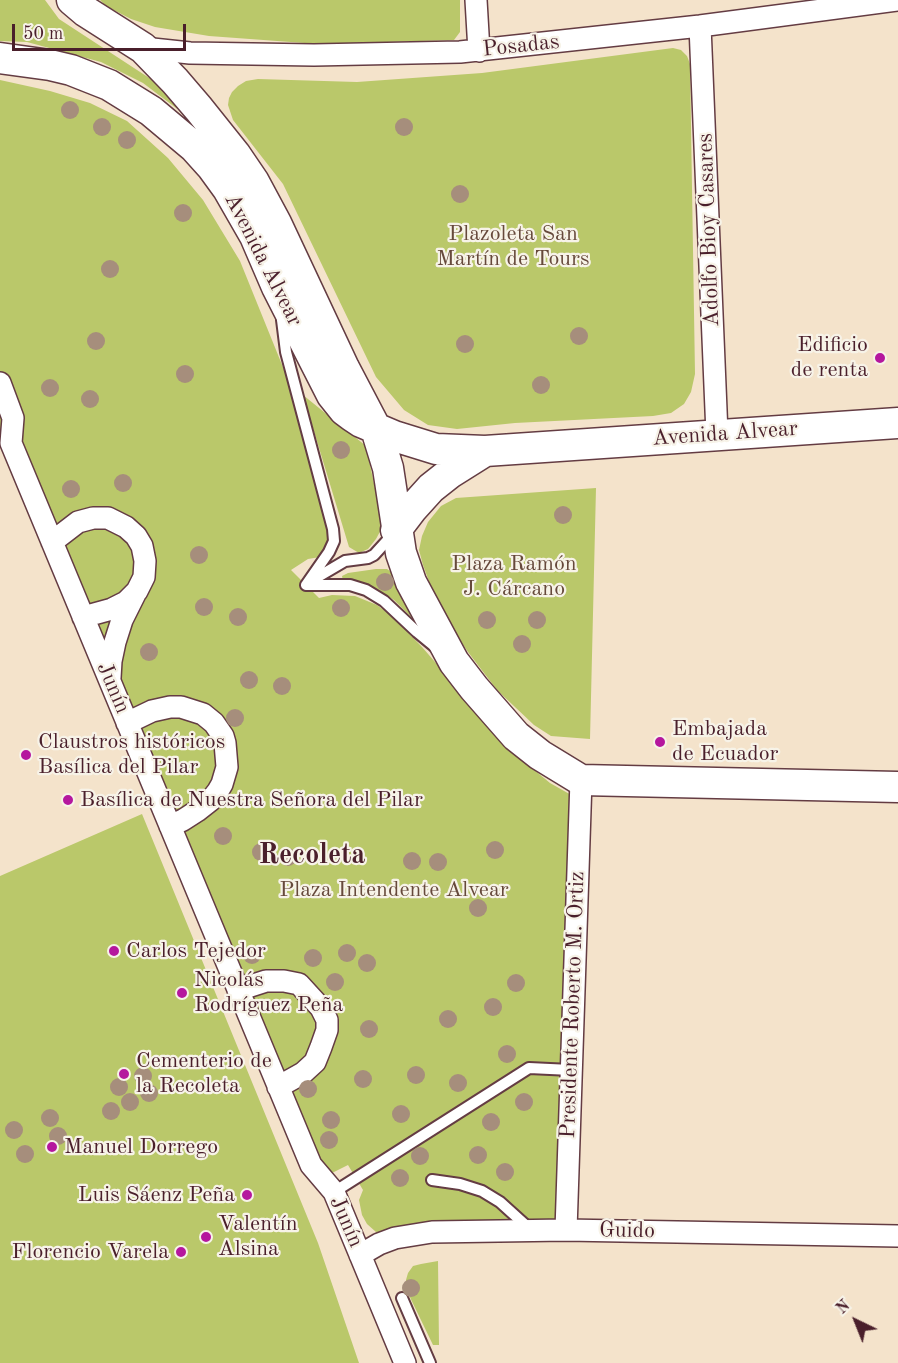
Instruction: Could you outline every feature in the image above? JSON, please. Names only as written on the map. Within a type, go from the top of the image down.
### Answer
[{"type":"main road","name":"Avenida Alvear","points":[[72,0],[85,12],[142,48],[175,81],[235,154],[254,182],[281,234],[344,368],[376,429]]},
{"type":"main road","name":"Avenida Alvear","points":[[0,58],[50,65],[109,85],[151,111],[194,147],[228,189],[255,236],[277,287],[332,395],[344,410],[376,429],[412,443],[436,449],[485,451],[898,423]]},
{"type":"main road","points":[[376,429],[388,468],[401,553],[411,582],[454,662],[485,702],[516,736],[540,755],[581,780],[898,787]]},
{"type":"main road","points":[[396,530],[430,488],[485,451]]},
{"type":"street","points":[[476,0],[479,51]]},
{"type":"street","name":"Posadas","points":[[142,48],[190,53],[314,55],[479,51],[700,26],[898,0]]},
{"type":"street","name":"Adolfo Bioy Casares","points":[[700,26],[717,435]]},
{"type":"street","name":"Junín","points":[[0,383],[13,418],[11,443],[311,1165],[334,1192],[405,1363]]},
{"type":"street","points":[[52,542],[78,522],[93,518],[108,518],[126,527],[136,536],[142,546],[146,561],[144,577],[122,620],[111,660],[110,681]]},
{"type":"street","points":[[83,617],[112,609],[126,602],[137,591]]},
{"type":"street","points":[[127,723],[152,711],[181,707],[203,714],[214,723],[223,736],[227,767],[219,791],[197,811],[170,826]]},
{"type":"street","name":"Presidente Roberto M. Ortiz","points":[[566,1230],[581,780]]},
{"type":"street","points":[[238,990],[266,981],[299,984],[321,1008],[327,1020],[327,1030],[315,1062],[303,1073],[278,1087]]},
{"type":"street","name":"Guido","points":[[360,1255],[395,1239],[432,1232],[566,1230],[898,1236]]},
{"type":"lane","points":[[277,287],[286,352],[333,529],[334,541],[329,552],[306,585]]},
{"type":"lane","points":[[306,585],[345,561],[374,555],[396,530]]},
{"type":"lane","points":[[306,585],[350,585],[366,590],[384,601],[454,662]]},
{"type":"lane","points":[[334,1192],[529,1068],[571,1070]]},
{"type":"lane","points":[[432,1180],[460,1184],[482,1191],[500,1202],[531,1230]]},
{"type":"lane","points":[[402,1298],[430,1363]]},
{"type":"green space","points":[[0,0],[45,0],[59,19],[160,85],[180,110],[143,83],[101,62],[27,42],[0,41]]},
{"type":"green space","points":[[100,0],[460,0],[460,32],[454,40],[318,44],[209,36],[155,27],[131,19],[106,6]]},
{"type":"green space","name":"Plazoleta San Martín de Tours","points":[[673,48],[681,50],[687,56],[690,64],[695,374],[691,392],[684,404],[671,413],[653,416],[515,423],[457,429],[428,425],[404,410],[376,377],[283,184],[233,120],[228,105],[232,92],[246,81],[258,79],[357,82],[482,73]]},
{"type":"green space","name":"Plaza Intendente Alvear","points":[[0,80],[90,103],[127,121],[168,158],[203,200],[240,261],[291,387],[327,522],[329,537],[327,549],[320,557],[308,559],[291,570],[319,598],[332,595],[355,596],[377,605],[393,617],[515,754],[550,783],[580,800],[566,1223],[380,1234],[367,1224],[362,1215],[359,1200],[363,1190],[348,1165],[322,1178],[11,443],[0,435]]},
{"type":"green space","points":[[303,395],[366,446],[383,526],[368,549],[359,553],[349,547]]},
{"type":"green space","name":"Plaza Ramón J. Cárcano","points":[[596,488],[590,739],[551,736],[534,725],[497,690],[468,652],[439,609],[419,550],[428,522],[441,506],[456,498]]},
{"type":"green space","points":[[387,569],[394,574],[429,635],[394,600],[377,589],[343,581],[342,576],[348,573]]},
{"type":"green space","name":"Cementerio de la Recoleta","points":[[142,814],[318,1243],[359,1363],[0,1363],[0,876]]},
{"type":"green space","points":[[438,1261],[439,1345],[433,1345],[406,1289],[406,1280],[413,1266]]},
{"type":"place","name":"Edificio de renta","points":[[880,358]]},
{"type":"place","name":"Embajada de Ecuador","points":[[660,742]]},
{"type":"place","name":"Claustros históricos Basílica del Pilar","points":[[26,755]]},
{"type":"place","name":"Basílica de Nuestra Señora del Pilar","points":[[68,800]]},
{"type":"place","name":"Carlos Tejedor","points":[[114,951]]},
{"type":"place","name":"Nicolás Rodríguez Peña","points":[[182,993]]},
{"type":"place","name":"Cementerio de la Recoleta","points":[[124,1074]]},
{"type":"place","name":"Manuel Dorrego","points":[[52,1147]]},
{"type":"place","name":"Luis Sáenz Peña","points":[[247,1195]]},
{"type":"place","name":"Valentín Alsina","points":[[206,1237]]},
{"type":"place","name":"Florencio Varela","points":[[181,1252]]},
{"type":"district","name":"Recoleta","points":[[312,856]]}]
